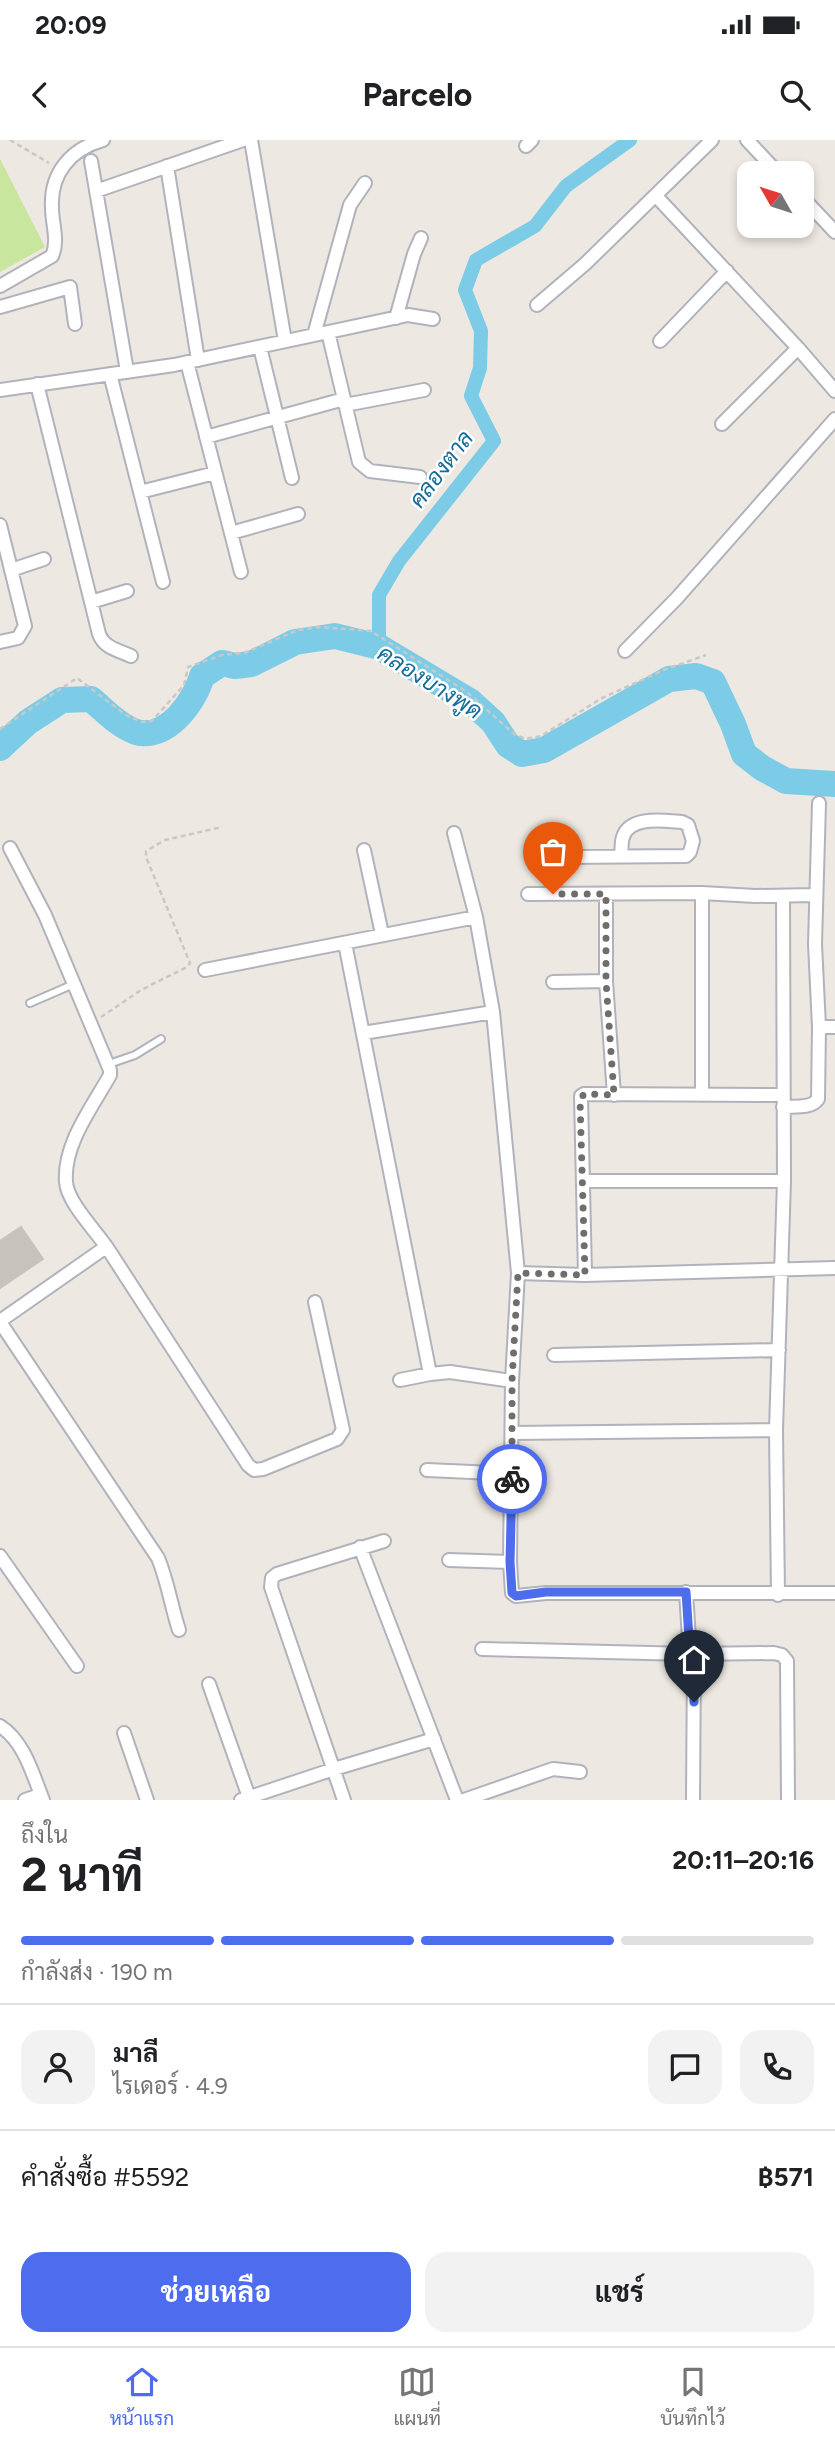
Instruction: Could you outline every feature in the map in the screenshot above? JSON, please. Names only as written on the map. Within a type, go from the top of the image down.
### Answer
[{"type":"street","points":[[0,286],[52,256],[56,247],[51,205],[59,169],[86,145],[103,140]]},
{"type":"street","points":[[96,191],[243,140]]},
{"type":"street","points":[[251,140],[285,341]]},
{"type":"street","points":[[537,305],[585,264],[712,140]]},
{"type":"street","points":[[747,140],[767,161]]},
{"type":"street","points":[[91,161],[127,371]]},
{"type":"street","points":[[166,166],[192,361],[206,437],[241,572]]},
{"type":"street","points":[[314,335],[350,205],[365,183]]},
{"type":"street","points":[[656,196],[835,390]]},
{"type":"street","points":[[814,210],[835,232]]},
{"type":"street","points":[[396,318],[421,238]]},
{"type":"street","points":[[660,341],[727,271]]},
{"type":"street","points":[[0,307],[70,287],[75,324]]},
{"type":"street","points":[[0,390],[192,361],[396,318],[415,315],[433,319]]},
{"type":"street","points":[[328,332],[357,458],[362,466],[370,471],[420,477]]},
{"type":"street","points":[[260,347],[292,478]]},
{"type":"street","points":[[722,424],[798,348]]},
{"type":"street","points":[[110,374],[163,582]]},
{"type":"street","points":[[37,384],[102,641],[131,656]]},
{"type":"street","points":[[206,437],[344,402],[424,390]]},
{"type":"street","points":[[625,651],[677,598],[835,419]]},
{"type":"street","points":[[140,492],[215,474]]},
{"type":"street","points":[[231,533],[298,514]]},
{"type":"street","points":[[0,525],[25,626],[18,638],[0,642]]},
{"type":"street","points":[[11,570],[44,559]]},
{"type":"street","points":[[91,602],[127,591]]},
{"type":"street","points":[[585,1275],[581,1096],[702,1095],[810,1105],[815,1104],[818,1099],[815,895],[819,803]]},
{"type":"street","points":[[553,894],[552,872],[556,862],[564,857],[685,856],[692,847],[691,830],[682,821],[639,823],[629,828],[623,836],[621,855]]},
{"type":"street","points":[[454,833],[476,918],[493,1012],[518,1273],[512,1381],[510,1588],[516,1596],[546,1592],[778,1595],[835,1593]]},
{"type":"street","points":[[10,848],[45,915],[109,1064],[110,1074],[70,1152],[66,1185],[73,1200],[248,1465],[254,1470],[263,1469],[337,1439],[343,1430],[315,1302]]},
{"type":"street","points":[[364,850],[382,934]]},
{"type":"street","points":[[528,894],[702,892],[815,895]]},
{"type":"street","points":[[702,892],[702,1095]]},
{"type":"street","points":[[606,894],[606,981],[614,1095]]},
{"type":"street","points":[[778,1595],[776,1430],[784,1181],[783,895]]},
{"type":"street","points":[[205,970],[476,918]]},
{"type":"street","points":[[345,943],[430,1374]]},
{"type":"street","points":[[553,982],[606,981]]},
{"type":"street","points":[[363,1032],[493,1012]]},
{"type":"street","points":[[818,1027],[835,1027]]},
{"type":"street","points":[[584,1181],[784,1181]]},
{"type":"street","points":[[106,1247],[0,1322],[158,1558],[167,1581],[167,1594],[179,1630]]},
{"type":"street","points":[[518,1273],[585,1275],[835,1268]]},
{"type":"street","points":[[554,1355],[779,1350]]},
{"type":"street","points":[[400,1380],[450,1372],[512,1381]]},
{"type":"street","points":[[512,1433],[776,1430]]},
{"type":"street","points":[[428,1470],[513,1474]]},
{"type":"street","points":[[344,1800],[271,1587],[272,1578],[277,1574],[384,1541]]},
{"type":"street","points":[[360,1547],[457,1800]]},
{"type":"street","points":[[0,1556],[77,1666]]},
{"type":"street","points":[[449,1560],[510,1562]]},
{"type":"street","points":[[686,1592],[692,1654],[693,1800]]},
{"type":"street","points":[[482,1648],[782,1655],[787,1661],[788,1800]]},
{"type":"street","points":[[209,1684],[247,1799],[434,1739]]},
{"type":"street","points":[[0,1726],[22,1750],[41,1797],[25,1800]]},
{"type":"street","points":[[124,1733],[147,1800]]},
{"type":"street","points":[[464,1800],[553,1769],[580,1772]]},
{"type":"lane","points":[[30,1003],[75,984]]},
{"type":"lane","points":[[109,1064],[135,1055],[162,1039]]},
{"type":"path","points":[[10,140],[59,169]]},
{"type":"path","points":[[0,729],[77,678],[127,715],[142,722],[152,720],[184,685],[188,667],[222,655],[244,653],[298,630],[320,627],[371,631],[467,692],[514,734],[526,739],[541,736],[602,698],[664,670],[706,656]]},
{"type":"path","points":[[92,1023],[141,990],[190,963],[146,858],[146,851],[165,840],[222,827]]},
{"type":"green space","points":[[0,159],[45,247],[0,272]]},
{"type":"building","points":[[21,1227],[43,1259],[0,1288],[0,1241]]},
{"type":"waterway","name":"คลองตาล","points":[[379,647],[379,595],[399,561],[494,441],[471,396],[480,368],[481,331],[465,290],[476,260],[535,226],[566,186],[630,140]]},
{"type":"waterway","name":"คลองบางพูด","points":[[0,748],[28,722],[62,700],[91,699],[124,726],[136,732],[158,731],[178,717],[193,697],[202,676],[222,663],[235,666],[251,664],[295,642],[335,636],[379,647],[471,702],[493,722],[508,745],[522,754],[544,750],[669,679],[696,676],[713,682],[744,754],[762,768],[786,781],[835,784]]},
{"type":"way so far","points":[[512,1479],[512,1381],[518,1273],[585,1275],[580,1100],[584,1094],[614,1095],[606,981],[606,894],[553,894]]},
{"type":"route","points":[[512,1479],[512,1593],[516,1596],[546,1592],[686,1592],[690,1654],[694,1654],[694,1702]]}]
